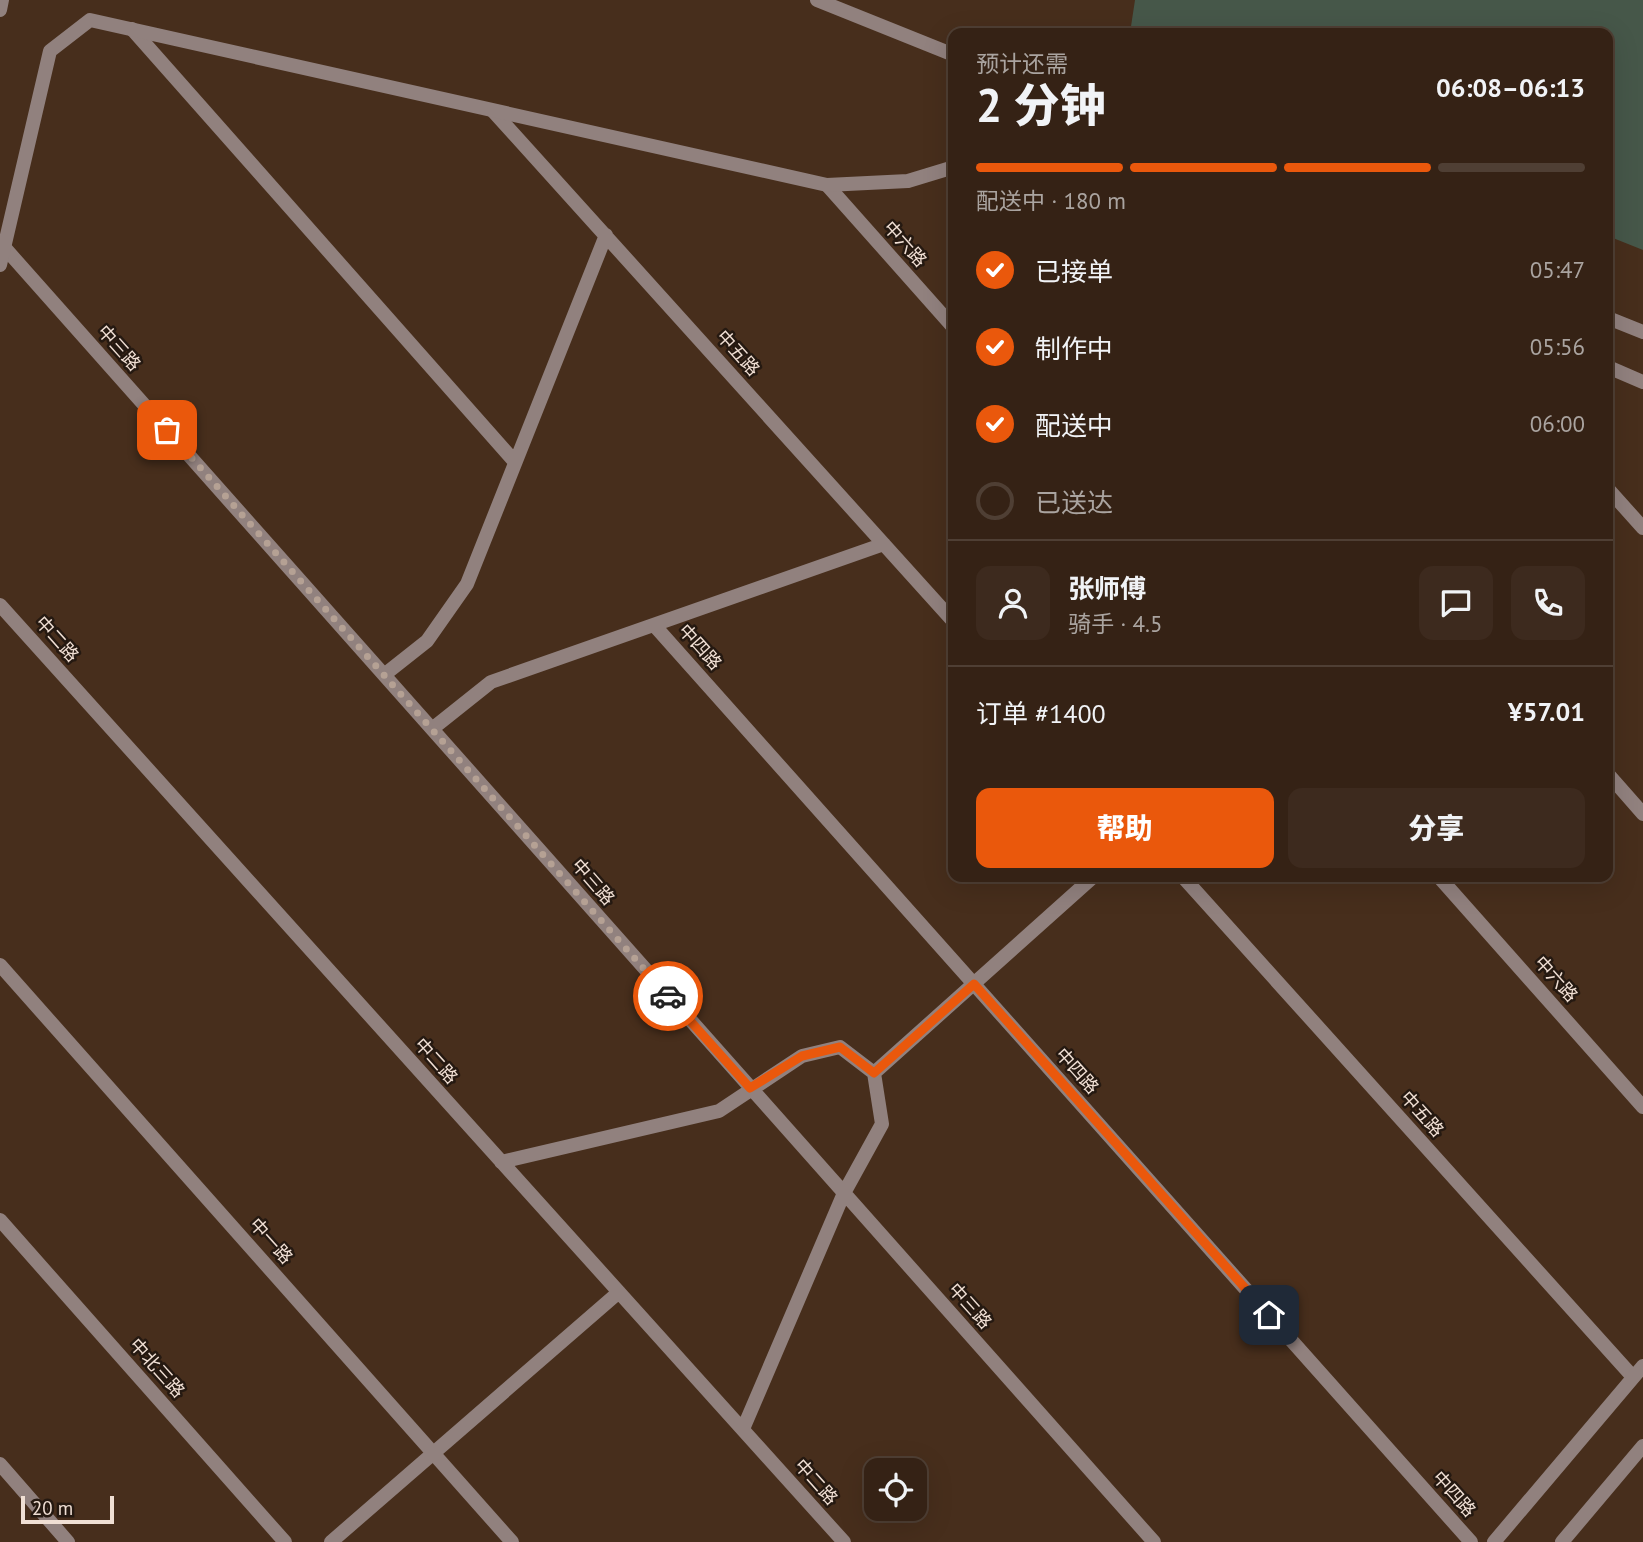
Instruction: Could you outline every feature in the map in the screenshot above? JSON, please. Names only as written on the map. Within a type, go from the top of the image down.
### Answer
[{"type":"street","points":[[0,10],[2,0]]},
{"type":"street","points":[[817,0],[948,53]]},
{"type":"street","points":[[0,265],[50,51],[90,20],[827,185],[908,181],[948,169]]},
{"type":"street","points":[[132,29],[515,462]]},
{"type":"street","name":"中五路","points":[[493,111],[948,615]]},
{"type":"street","name":"中六路","points":[[827,185],[948,321]]},
{"type":"street","points":[[384,675],[427,641],[467,584],[606,235]]},
{"type":"street","name":"中三路","points":[[4,247],[1154,1542]]},
{"type":"street","points":[[1613,320],[1643,332]]},
{"type":"street","points":[[1613,370],[1643,382]]},
{"type":"street","points":[[1613,495],[1643,528]]},
{"type":"street","points":[[432,729],[491,682],[884,544]]},
{"type":"street","name":"中二路","points":[[0,605],[844,1542]]},
{"type":"street","name":"中四路","points":[[654,625],[1471,1542]]},
{"type":"street","points":[[1613,780],[1643,814]]},
{"type":"street","points":[[874,1073],[1088,882]]},
{"type":"street","name":"中五路","points":[[1188,882],[1638,1372]]},
{"type":"street","name":"中六路","points":[[1443,882],[1643,1107]]},
{"type":"street","name":"中一路","points":[[0,965],[512,1542]]},
{"type":"street","points":[[502,1162],[719,1111],[802,1056],[840,1047],[874,1073],[882,1124],[844,1193],[743,1429]]},
{"type":"street","name":"中北三路","points":[[0,1220],[285,1542]]},
{"type":"street","points":[[331,1542],[619,1292]]},
{"type":"street","points":[[1494,1542],[1638,1372]]},
{"type":"street","points":[[1562,1542],[1643,1446]]},
{"type":"street","points":[[0,1464],[68,1542]]},
{"type":"green space","points":[[1135,0],[1643,0],[1643,250],[1613,238],[1613,28],[1131,28]]},
{"type":"way so far","points":[[167,430],[668,996]]},
{"type":"route","points":[[668,996],[750,1088],[802,1056],[840,1047],[874,1073],[974,984],[1269,1315]]}]
